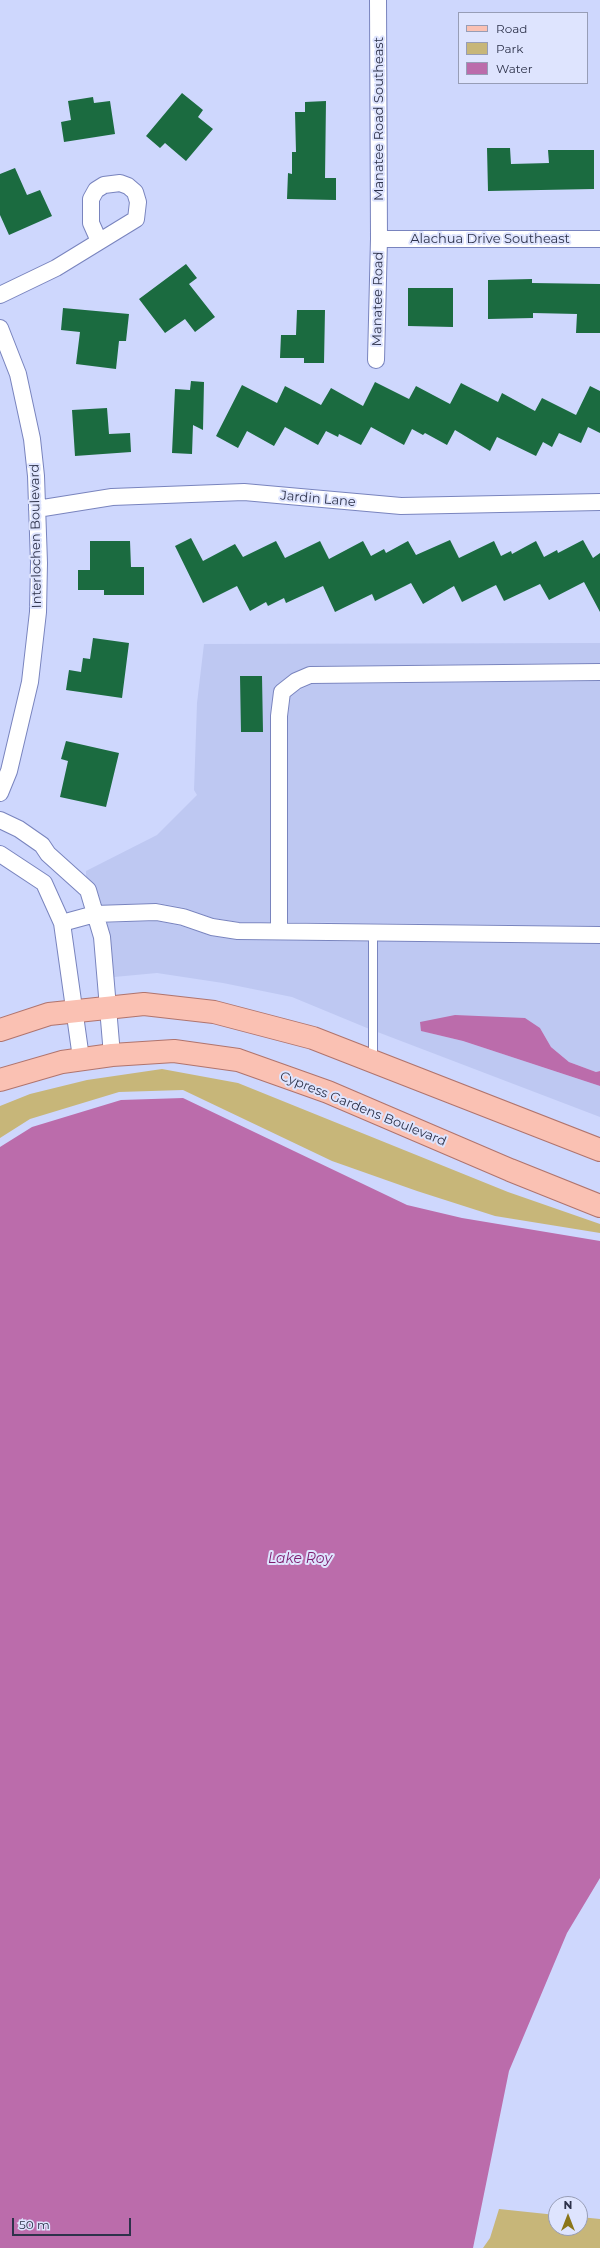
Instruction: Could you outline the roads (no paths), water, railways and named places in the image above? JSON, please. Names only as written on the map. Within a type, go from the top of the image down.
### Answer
[{"type":"main road","points":[[0,1030],[49,1014],[144,1004],[214,1012],[313,1038],[600,1150]]},
{"type":"main road","name":"Cypress Gardens Boulevard","points":[[0,1080],[81,1058],[112,1054],[174,1051],[238,1060],[328,1092],[510,1170],[600,1206]]},
{"type":"street","name":"Manatee Road Southeast","points":[[378,0],[379,239]]},
{"type":"street","name":"Alachua Drive Southeast","points":[[379,239],[600,239]]},
{"type":"street","name":"Manatee Road","points":[[376,360],[379,239]]},
{"type":"street","points":[[0,295],[56,268],[99,241]]},
{"type":"street","name":"Interlochen Boulevard","points":[[0,328],[18,374],[28,415],[35,468],[38,612],[30,682],[8,771],[0,793]]},
{"type":"street","name":"Jardin Lane","points":[[37,509],[112,497],[236,492],[401,506],[600,502]]},
{"type":"street","points":[[279,931],[279,716],[282,692],[296,681],[310,675],[600,672]]},
{"type":"street","points":[[0,820],[19,829],[42,845],[48,854],[88,890],[102,937],[112,1054]]},
{"type":"street","points":[[0,854],[44,883],[62,923],[76,1011],[81,1058]]},
{"type":"street","points":[[62,923],[95,914],[156,912],[183,917],[212,927],[238,931],[600,935]]},
{"type":"lane","points":[[373,932],[373,1061]]},
{"type":"water","points":[[455,1015],[525,1018],[540,1028],[551,1047],[569,1062],[596,1072],[600,1071],[600,1086],[463,1041],[421,1031],[420,1022]]},
{"type":"water","name":"Lake Roy","points":[[183,1098],[407,1205],[462,1218],[600,1241],[600,1878],[567,1933],[509,2071],[473,2248],[0,2248],[0,1147],[32,1127],[121,1100]]}]
